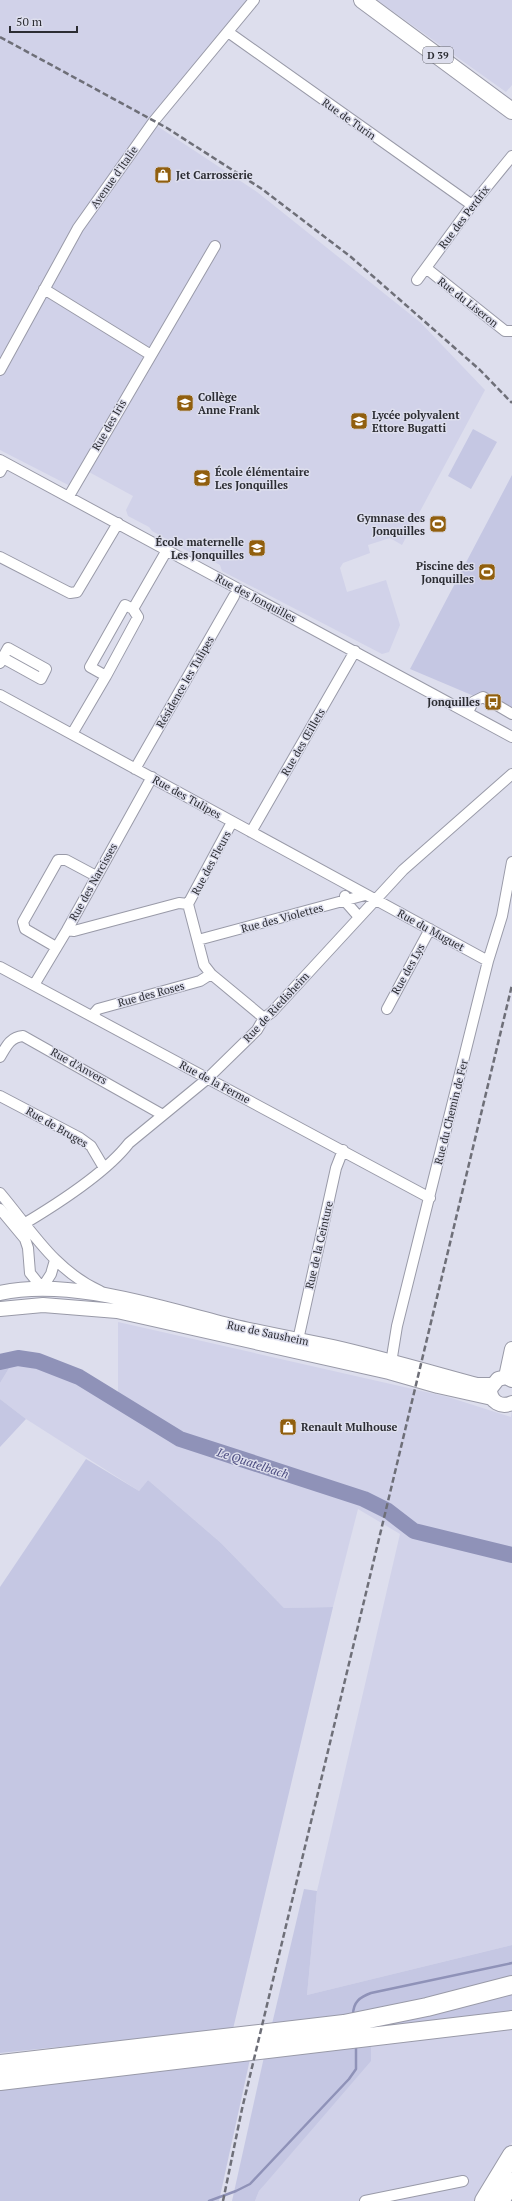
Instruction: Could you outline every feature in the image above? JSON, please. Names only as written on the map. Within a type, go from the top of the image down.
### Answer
[{"type":"highway","points":[[366,2029],[427,2007],[512,1985]]},
{"type":"highway","points":[[0,2081],[366,2029],[512,2020]]},
{"type":"highway","points":[[0,2064],[345,2032]]},
{"type":"highway","points":[[484,2201],[512,2155]]},
{"type":"highway","points":[[500,2201],[512,2182]]},
{"type":"main road","name":"D 39","points":[[362,0],[512,111]]},
{"type":"main road","name":"D 39","points":[[377,0],[512,100]]},
{"type":"main road","name":"Rue de Sausheim","points":[[0,1293],[42,1288],[83,1292],[117,1298],[296,1345],[477,1385],[492,1391],[502,1405],[512,1403]]},
{"type":"main road","name":"Rue de Sausheim","points":[[0,1309],[43,1305],[117,1311],[296,1345]]},
{"type":"main road","points":[[492,1391],[498,1379],[509,1379],[512,1349]]},
{"type":"street","name":"Avenue d'Italie","points":[[0,370],[78,228],[154,121],[254,0]]},
{"type":"street","name":"Rue de Turin","points":[[228,32],[472,205]]},
{"type":"street","name":"Rue des Perdrix","points":[[417,280],[472,205],[512,156]]},
{"type":"street","name":"Rue des Iris","points":[[69,496],[215,246]]},
{"type":"street","name":"Rue du Liseron","points":[[426,268],[505,331],[512,331]]},
{"type":"street","points":[[44,289],[151,354]]},
{"type":"street","name":"Rue des Jonquilles","points":[[2,465],[69,496],[512,737]]},
{"type":"street","points":[[0,557],[70,593],[78,592],[118,523]]},
{"type":"street","points":[[133,609],[167,550]]},
{"type":"street","name":"Résidence les Tulipes","points":[[135,769],[234,596]]},
{"type":"street","points":[[72,734],[106,676],[138,617],[133,609],[125,605],[90,667],[106,676]]},
{"type":"street","name":"Rue des Œillets","points":[[251,832],[355,651]]},
{"type":"street","name":"Rue des Tulipes","points":[[0,695],[375,900]]},
{"type":"street","points":[[468,712],[473,702],[483,697],[512,714]]},
{"type":"street","name":"Rue de Riedisheim","points":[[21,1226],[104,1168],[122,1152],[129,1143],[207,1079],[257,1030],[264,1018],[272,1012],[403,870],[512,774]]},
{"type":"street","name":"Rue des Narcisses","points":[[34,985],[67,930],[152,777]]},
{"type":"street","name":"Rue des Fleurs","points":[[232,822],[188,904],[204,965],[212,974],[264,1018]]},
{"type":"street","points":[[56,947],[25,929],[23,922],[58,860],[66,860],[96,876]]},
{"type":"street","name":"Rue du Chemin de Fer","points":[[390,1367],[397,1326],[488,961],[502,916],[512,862]]},
{"type":"street","points":[[345,884],[345,901],[359,917]]},
{"type":"street","name":"Rue des Violettes","points":[[198,940],[365,895]]},
{"type":"street","name":"Rue du Muguet","points":[[375,900],[488,961]]},
{"type":"street","points":[[67,930],[74,931],[179,903],[188,904]]},
{"type":"street","name":"Rue des Lys","points":[[387,1009],[430,929]]},
{"type":"street","name":"Rue de la Ferme","points":[[0,967],[430,1198]]},
{"type":"street","name":"Rue des Roses","points":[[92,1016],[98,1009],[200,981],[212,974]]},
{"type":"street","name":"Rue d'Anvers","points":[[0,1057],[9,1041],[17,1036],[24,1036],[159,1111],[163,1115]]},
{"type":"street","name":"Rue de Bruges","points":[[0,1096],[80,1138],[91,1146],[104,1168]]},
{"type":"street","name":"Rue de la Ceinture","points":[[296,1345],[336,1168],[343,1150]]},
{"type":"street","points":[[0,1193],[21,1226],[28,1248],[30,1273],[42,1288],[43,1305]]},
{"type":"street","points":[[0,1209],[21,1226],[54,1260],[82,1282],[117,1298]]},
{"type":"street","points":[[42,1288],[51,1274],[54,1260]]},
{"type":"street","points":[[365,2201],[463,2181]]},
{"type":"shaded area","points":[[0,0],[254,0],[148,120],[257,192],[420,322],[485,390],[402,545],[390,538],[368,545],[370,553],[343,563],[340,568],[347,592],[386,580],[400,625],[389,652],[382,654],[222,571],[220,565],[203,556],[198,557],[152,531],[149,527],[128,516],[126,510],[133,496],[89,472],[78,490],[0,450]]},
{"type":"shaded area","points":[[377,0],[512,0],[512,85],[506,92]]},
{"type":"shaded area","points":[[473,429],[497,442],[471,489],[448,476]]},
{"type":"shaded area","name":"Piscine des Jonquilles","points":[[512,475],[512,712],[410,669]]},
{"type":"shaded area","points":[[118,1322],[448,1397],[511,1417],[512,1409],[512,1945],[307,1995],[317,1891],[400,1534],[358,1509],[333,1607],[284,1608],[221,1543],[148,1480],[139,1491],[26,1419],[0,1399],[0,1383],[14,1360],[118,1394]]},
{"type":"shaded area","points":[[14,1360],[0,1383],[0,1363]]},
{"type":"shaded area","points":[[0,1399],[26,1419],[0,1447]]},
{"type":"shaded area","points":[[86,1459],[139,1491],[148,1480],[221,1543],[284,1608],[333,1607],[233,2029],[0,2053],[0,1587]]},
{"type":"shaded area","points":[[304,1889],[317,1891],[307,1995],[512,1945],[512,1979],[367,2013],[272,2024]]},
{"type":"shaded area","points":[[512,1989],[512,2014],[369,2031],[368,2026]]},
{"type":"shaded area","points":[[512,2026],[512,2142],[477,2201],[255,2201],[259,2191],[371,2044]]},
{"type":"shaded area","points":[[371,2044],[371,2061],[259,2191],[255,2201],[232,2201],[264,2057]]},
{"type":"shaded area","points":[[250,2059],[219,2201],[0,2201],[0,2088]]},
{"type":"waterway","name":"Le Quatelbach","points":[[0,1362],[18,1358],[38,1361],[79,1377],[180,1439],[364,1499],[388,1511],[414,1531],[512,1555]]},
{"type":"waterway","points":[[353,2015],[353,2010],[356,2003],[364,1996],[371,1993],[512,1963]]},
{"type":"waterway","points":[[209,2201],[250,2184],[349,2079],[356,2069],[356,2046]]},
{"type":"railway","points":[[0,37],[167,128],[262,189],[351,257],[480,370],[512,403]]},
{"type":"railway","points":[[223,2201],[242,2109],[512,985]]},
{"type":"place","name":"Jet Carrosserie","points":[[163,175]]},
{"type":"place","name":"Collège Anne Frank","points":[[185,403]]},
{"type":"place","name":"Lycée polyvalent Ettore Bugatti","points":[[359,421]]},
{"type":"place","name":"École élémentaire Les Jonquilles","points":[[202,478]]},
{"type":"place","name":"Gymnase des Jonquilles","points":[[438,524]]},
{"type":"place","name":"École maternelle Les Jonquilles","points":[[257,548]]},
{"type":"place","name":"Piscine des Jonquilles","points":[[487,572]]},
{"type":"place","name":"Jonquilles","points":[[493,702]]},
{"type":"place","name":"Renault Mulhouse","points":[[288,1427]]}]
